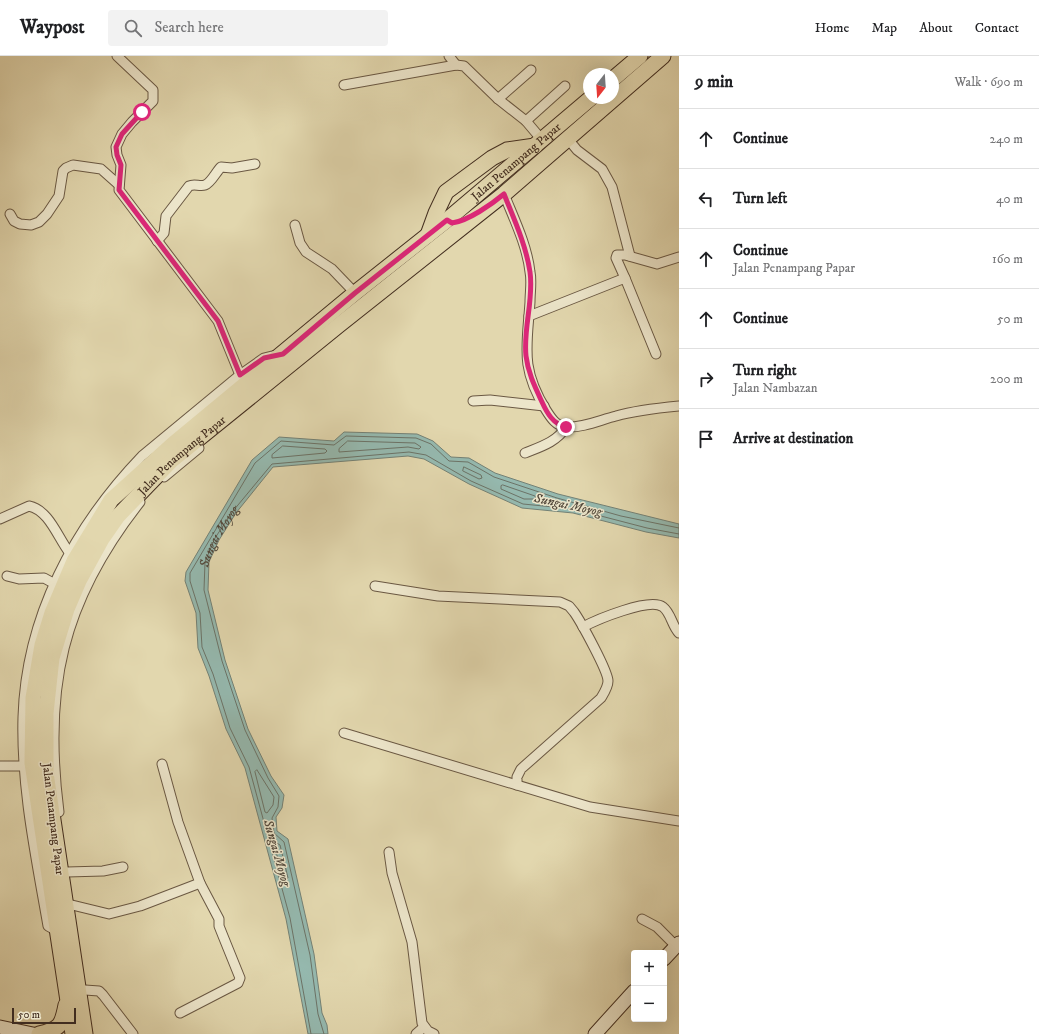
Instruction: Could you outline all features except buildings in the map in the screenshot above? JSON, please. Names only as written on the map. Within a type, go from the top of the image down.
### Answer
[{"type":"main road","points":[[619,74],[640,56]]},
{"type":"main road","name":"Jalan Penampang Papar","points":[[86,1034],[46,774],[46,713],[52,658],[67,609],[102,539],[118,516],[171,461],[504,194],[663,56]]},
{"type":"main road","name":"Jalan Penampang Papar","points":[[73,1034],[32,763],[34,698],[42,645],[60,591],[74,561],[111,500],[172,444],[283,354],[355,293],[447,220],[584,104]]},
{"type":"main road","points":[[428,235],[446,192],[492,158],[507,150],[539,143]]},
{"type":"main road","points":[[447,220],[452,223],[457,222],[490,205]]},
{"type":"main road","points":[[39,1034],[56,1030],[61,1025],[67,999]]},
{"type":"street","points":[[117,56],[153,90],[154,96],[153,101],[122,134],[116,147],[121,165],[119,185],[121,194],[218,321],[240,375]]},
{"type":"street","points":[[449,56],[456,65]]},
{"type":"street","points":[[344,85],[456,65],[464,66],[498,99],[526,120],[539,143]]},
{"type":"street","points":[[498,99],[531,70]]},
{"type":"street","points":[[526,120],[565,86]]},
{"type":"street","points":[[568,139],[577,150],[602,169],[612,187],[630,256]]},
{"type":"street","points":[[157,242],[164,233],[166,216],[189,186],[195,183],[204,186],[208,184],[220,167],[232,168],[255,164]]},
{"type":"street","points":[[10,214],[14,220],[20,224],[31,225],[39,222],[47,214],[59,196],[63,171],[73,165],[101,168],[119,185]]},
{"type":"street","points":[[504,194],[517,226],[531,273],[526,356],[530,375],[553,422],[566,427],[586,425],[618,415],[653,408],[679,406]]},
{"type":"street","points":[[295,225],[300,243],[306,252],[332,269],[355,293]]},
{"type":"street","points":[[656,354],[616,256],[620,254],[657,264],[679,257]]},
{"type":"street","points":[[529,316],[625,278]]},
{"type":"street","points":[[92,1034],[56,791],[53,745],[55,704],[61,659],[74,612],[102,556],[117,531],[160,481],[289,373],[377,303],[383,291]]},
{"type":"street","points":[[57,931],[48,926],[30,822],[25,766],[24,716],[29,664],[34,638],[55,584],[69,552],[86,524],[128,471],[142,456],[240,375],[264,358],[283,354]]},
{"type":"street","points":[[473,401],[490,400],[544,406]]},
{"type":"street","points":[[525,453],[544,446],[557,437],[566,427]]},
{"type":"street","points":[[0,519],[29,506],[32,507],[40,511],[46,518],[69,552]]},
{"type":"street","points":[[7,576],[19,579],[44,578],[55,584]]},
{"type":"street","points":[[374,586],[438,596],[560,602],[569,606],[574,612],[607,675],[608,681],[605,692],[595,704],[521,769],[517,777],[517,785]]},
{"type":"street","points":[[583,627],[611,615],[650,604],[659,605],[666,610],[679,634]]},
{"type":"street","points":[[344,733],[590,807],[679,821]]},
{"type":"street","points":[[162,764],[178,822],[200,883],[219,919],[219,926],[240,978],[238,983],[180,1013]]},
{"type":"street","points":[[0,766],[25,766]]},
{"type":"street","points":[[389,852],[392,873],[412,942],[418,1002],[424,1027],[434,1034]]},
{"type":"street","points":[[67,872],[103,870],[123,867]]},
{"type":"street","points":[[72,905],[109,914],[140,906],[200,883]]},
{"type":"street","points":[[642,919],[658,927],[677,945],[667,956]]},
{"type":"street","points":[[85,990],[98,991],[103,994],[133,1034]]},
{"type":"street","points":[[595,1034],[631,994]]},
{"type":"street","points":[[0,1027],[33,1034]]},
{"type":"street","points":[[416,1034],[424,1027]]},
{"type":"water","name":"Sungai Moyog","points":[[344,432],[417,434],[433,441],[451,457],[469,458],[495,473],[558,494],[679,524],[679,538],[646,532],[573,513],[522,508],[469,484],[424,459],[408,456],[273,467],[236,513],[219,540],[209,562],[208,590],[225,660],[248,729],[271,776],[284,795],[282,808],[276,817],[277,831],[288,839],[314,954],[322,1013],[327,1025],[328,1034],[308,1034],[286,919],[245,768],[226,729],[209,676],[198,648],[196,613],[185,581],[186,572],[252,460],[279,437],[334,441]]},
{"type":"route","points":[[142,112],[122,134],[116,147],[121,165],[119,190],[218,321],[240,375],[264,358],[283,354],[355,293],[447,220],[452,223],[460,221],[490,205],[504,194],[517,226],[531,273],[529,316],[526,336],[526,356],[530,375],[535,389],[553,422],[566,427]]}]
